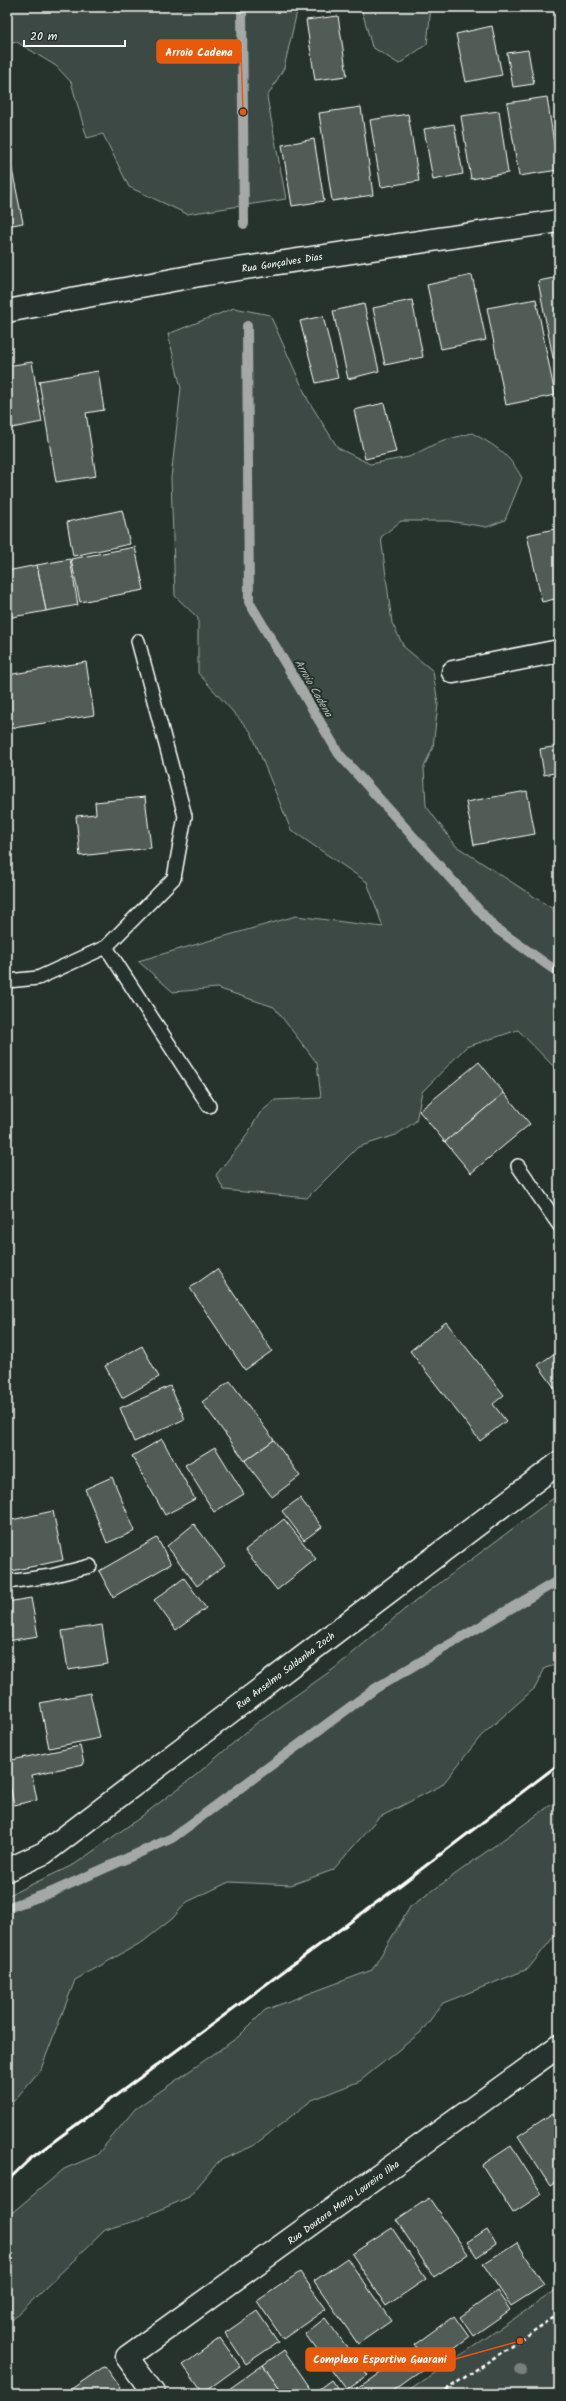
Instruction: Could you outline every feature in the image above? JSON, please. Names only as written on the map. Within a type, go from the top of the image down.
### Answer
[{"type":"street","name":"Rua Gonçalves Dias","points":[[7,311],[205,274],[559,221]]},
{"type":"street","points":[[453,672],[559,651]]},
{"type":"street","name":"Rua Anselmo Saldanha Zoch","points":[[7,1870],[44,1853],[559,1462]]},
{"type":"street","name":"Rua Doutora Maria Loureiro Ilha","points":[[154,2394],[127,2357],[559,2046]]},
{"type":"lane","points":[[7,981],[38,978],[106,947],[174,878],[185,816],[138,641]]},
{"type":"lane","points":[[106,947],[209,1106]]},
{"type":"lane","points":[[518,1166],[559,1225]]},
{"type":"lane","points":[[7,1582],[51,1576],[90,1566]]},
{"type":"path","points":[[440,2394],[559,2314]]},
{"type":"shaded area","points":[[7,7],[298,7],[284,68],[267,97],[286,199],[187,214],[129,187],[103,134],[87,138],[71,82],[56,66],[17,42],[7,44]]},
{"type":"shaded area","points":[[361,7],[431,7],[427,44],[399,64],[372,47]]},
{"type":"shaded area","points":[[234,308],[270,315],[308,400],[338,448],[370,464],[409,457],[441,441],[472,433],[501,451],[512,463],[522,478],[505,520],[487,527],[448,521],[401,521],[381,537],[392,623],[404,647],[433,671],[438,704],[433,747],[424,767],[426,806],[456,846],[550,907],[559,916],[559,1072],[518,1030],[466,1047],[422,1092],[416,1121],[396,1135],[358,1147],[307,1198],[224,1190],[216,1175],[243,1141],[260,1113],[275,1100],[321,1098],[317,1063],[274,1007],[217,988],[173,992],[138,961],[296,916],[383,927],[367,882],[291,830],[251,732],[198,673],[198,618],[175,596],[171,478],[181,388],[168,334]]},
{"type":"shaded area","points":[[559,1494],[559,1664],[545,1668],[535,1688],[481,1736],[442,1785],[378,1818],[333,1870],[291,1885],[229,1882],[187,1902],[172,1919],[144,1941],[75,1980],[41,2069],[7,2109],[7,1896],[75,1864],[138,1819],[196,1775],[259,1721],[335,1668],[405,1609]]},
{"type":"shaded area","points":[[559,1799],[559,1930],[528,1969],[443,2003],[421,2032],[360,2081],[312,2100],[253,2146],[219,2161],[189,2197],[135,2221],[105,2230],[7,2325],[7,2217],[64,2169],[97,2155],[135,2109],[238,2037],[265,2010],[372,1970],[410,1907]]},
{"type":"shaded area","points":[[559,2288],[559,2394],[404,2394]]},
{"type":"building","points":[[338,16],[347,76],[315,80],[306,20]]},
{"type":"building","points":[[492,26],[502,75],[466,82],[456,34]]},
{"type":"building","points":[[528,50],[534,84],[513,87],[507,53]]},
{"type":"building","points":[[547,97],[558,170],[519,176],[507,103]]},
{"type":"building","points":[[361,107],[373,195],[332,201],[319,113]]},
{"type":"building","points":[[499,111],[508,173],[471,179],[461,116]]},
{"type":"building","points":[[408,114],[419,181],[381,187],[370,120]]},
{"type":"building","points":[[454,124],[463,174],[433,180],[424,129]]},
{"type":"building","points":[[314,139],[324,201],[292,206],[282,145]]},
{"type":"building","points":[[7,145],[23,223],[7,226]]},
{"type":"building","points":[[472,275],[486,340],[441,349],[427,285]]},
{"type":"building","points":[[559,277],[559,357],[553,358],[538,281]]},
{"type":"building","points":[[536,299],[555,395],[506,405],[487,308]]},
{"type":"building","points":[[412,300],[423,357],[385,365],[373,308]]},
{"type":"building","points":[[364,304],[379,371],[348,379],[333,311]]},
{"type":"building","points":[[323,316],[338,378],[316,383],[300,321]]},
{"type":"building","points":[[32,362],[42,422],[7,429],[7,366]]},
{"type":"building","points":[[98,371],[104,410],[86,413],[96,476],[56,482],[39,381]]},
{"type":"building","points":[[384,403],[396,452],[365,459],[354,410]]},
{"type":"building","points":[[122,510],[130,544],[73,556],[67,522]]},
{"type":"building","points":[[559,528],[559,598],[542,602],[527,535]]},
{"type":"building","points":[[135,547],[144,590],[80,602],[71,559]]},
{"type":"building","points":[[70,559],[78,605],[46,611],[37,565]]},
{"type":"building","points":[[37,565],[46,611],[7,618],[7,571]]},
{"type":"building","points":[[86,662],[94,715],[7,729],[7,675]]},
{"type":"building","points":[[559,746],[559,772],[544,775],[540,749]]},
{"type":"building","points":[[527,791],[535,834],[474,845],[466,802]]},
{"type":"building","points":[[145,797],[151,848],[80,856],[76,816],[96,814],[95,802]]},
{"type":"building","points":[[479,1062],[504,1093],[445,1142],[419,1111]]},
{"type":"building","points":[[504,1093],[530,1124],[471,1173],[445,1142]]},
{"type":"building","points":[[217,1269],[272,1351],[245,1370],[190,1288]]},
{"type":"building","points":[[446,1322],[504,1395],[493,1404],[506,1421],[480,1441],[410,1351]]},
{"type":"building","points":[[142,1346],[159,1377],[122,1398],[105,1366]]},
{"type":"building","points":[[559,1350],[559,1394],[538,1365]]},
{"type":"building","points":[[230,1381],[274,1440],[245,1461],[202,1402]]},
{"type":"building","points":[[170,1386],[185,1419],[134,1442],[120,1408]]},
{"type":"building","points":[[162,1439],[195,1499],[165,1515],[132,1456]]},
{"type":"building","points":[[274,1440],[300,1476],[272,1497],[245,1461]]},
{"type":"building","points":[[215,1447],[244,1494],[214,1512],[185,1465]]},
{"type":"building","points":[[112,1477],[135,1531],[107,1543],[85,1489]]},
{"type":"building","points":[[300,1498],[322,1527],[304,1540],[282,1511]]},
{"type":"building","points":[[53,1511],[63,1560],[7,1572],[7,1521]]},
{"type":"building","points":[[284,1519],[316,1559],[277,1590],[245,1550]]},
{"type":"building","points":[[194,1524],[225,1565],[197,1586],[167,1546]]},
{"type":"building","points":[[157,1538],[171,1564],[113,1597],[99,1571]]},
{"type":"building","points":[[184,1578],[206,1608],[176,1630],[154,1600]]},
{"type":"building","points":[[31,1598],[38,1636],[7,1641],[7,1602]]},
{"type":"building","points":[[102,1625],[108,1664],[68,1670],[62,1631]]},
{"type":"building","points":[[90,1693],[100,1738],[49,1748],[40,1703]]},
{"type":"building","points":[[80,1746],[84,1764],[32,1775],[37,1800],[14,1805],[7,1772],[7,1761]]},
{"type":"building","points":[[553,2113],[559,2122],[559,2180],[550,2186],[518,2136]]},
{"type":"building","points":[[511,2146],[542,2194],[513,2213],[482,2165]]},
{"type":"building","points":[[429,2198],[468,2254],[434,2277],[396,2220]]},
{"type":"building","points":[[392,2228],[426,2279],[386,2306],[352,2254]]},
{"type":"building","points":[[487,2229],[496,2244],[477,2257],[467,2242]]},
{"type":"building","points":[[517,2242],[544,2285],[511,2306],[483,2264]]},
{"type":"building","points":[[347,2258],[391,2321],[358,2344],[314,2281]]},
{"type":"building","points":[[300,2272],[326,2309],[283,2339],[257,2301]]},
{"type":"building","points":[[497,2291],[510,2310],[473,2336],[460,2317]]},
{"type":"building","points":[[257,2311],[278,2342],[246,2364],[225,2333]]},
{"type":"building","points":[[454,2316],[469,2337],[430,2366],[414,2345]]},
{"type":"building","points":[[325,2318],[368,2375],[347,2390],[305,2334]]},
{"type":"building","points":[[220,2338],[240,2366],[203,2393],[183,2365]]},
{"type":"building","points":[[284,2350],[311,2389],[303,2394],[284,2394],[263,2365]]},
{"type":"building","points":[[411,2351],[424,2368],[388,2394],[351,2394]]},
{"type":"building","points":[[263,2365],[284,2394],[222,2394]]},
{"type":"building","points":[[105,2366],[120,2387],[110,2394],[64,2394]]},
{"type":"building","points":[[331,2380],[341,2394],[312,2394]]},
{"type":"waterway","name":"Arroio Cadena","points":[[242,7],[244,224]]},
{"type":"waterway","name":"Arroio Cadena","points":[[247,326],[249,602],[339,754],[494,927],[559,973]]},
{"type":"waterway","points":[[7,1908],[52,1892],[172,1838],[376,1688],[559,1580]]},
{"type":"railway","points":[[7,2181],[30,2159],[403,1883],[559,1764]]},
{"type":"place","name":"Arroio Cadena","points":[[243,112]]},
{"type":"place","name":"Complexo Esportivo Guarani","points":[[520,2341]]}]
